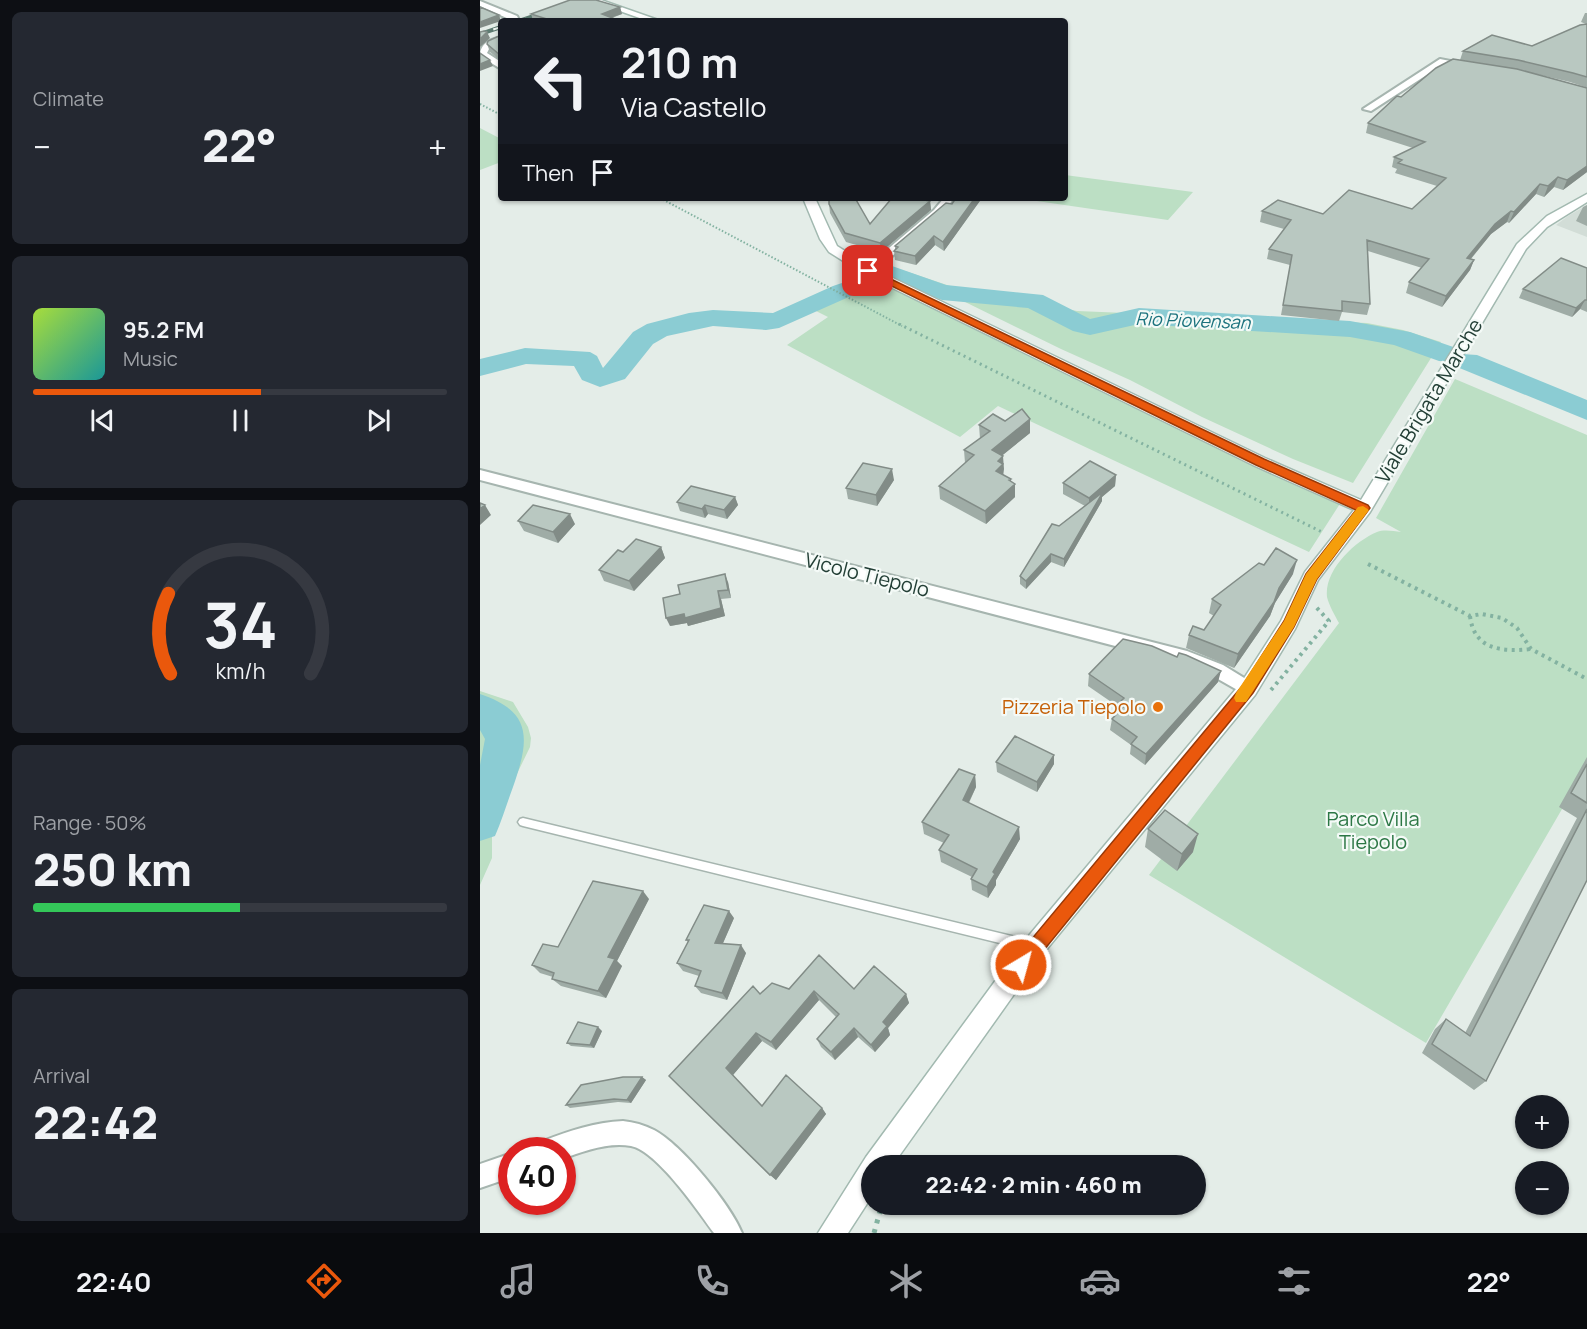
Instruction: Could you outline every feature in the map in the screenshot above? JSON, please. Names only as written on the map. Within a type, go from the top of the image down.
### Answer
[{"type":"street","points":[[593,0],[648,18]]},
{"type":"street","points":[[480,3],[514,18]]},
{"type":"street","points":[[498,40],[487,45],[482,54],[498,64]]},
{"type":"street","points":[[1368,109],[1440,62],[1475,66]]},
{"type":"street","name":"Viale Brigata Marche","points":[[883,1155],[1034,947],[1248,689],[1289,624],[1311,577],[1364,508],[1521,247],[1554,215],[1587,197]]},
{"type":"street","points":[[810,201],[826,239],[833,249],[870,272],[1260,462],[1364,508]]},
{"type":"street","points":[[870,272],[938,212],[947,201]]},
{"type":"street","name":"Vicolo Tiepolo","points":[[480,475],[1187,658],[1217,670],[1248,689]]},
{"type":"street","points":[[576,1144],[612,1134],[633,1134],[648,1140],[679,1169],[709,1204],[729,1233]]},
{"type":"street","points":[[480,1176],[498,1170]]},
{"type":"street","points":[[832,1233],[861,1188]]},
{"type":"lane","points":[[523,822],[1034,947]]},
{"type":"path","points":[[480,104],[498,113]]},
{"type":"path","points":[[666,201],[876,313],[1322,532]]},
{"type":"path","points":[[1368,564],[1470,616],[1482,614],[1502,618],[1517,628],[1531,649],[1587,679]]},
{"type":"path","points":[[1470,616],[1470,626],[1482,643],[1512,652],[1531,649]]},
{"type":"path","points":[[874,1233],[879,1215]]},
{"type":"shaded area","points":[[1587,205],[1587,237],[1556,225],[1568,216]]},
{"type":"green space","points":[[480,128],[498,137],[498,163],[480,170]]},
{"type":"green space","points":[[1068,175],[1193,192],[1168,220],[1037,201],[1068,201]]},
{"type":"green space","points":[[896,268],[950,286],[1077,311],[1367,323],[1403,330],[1441,342],[1353,483],[1293,459],[1202,417]]},
{"type":"green space","points":[[869,271],[1343,499],[1309,552],[998,406],[960,437],[787,345],[828,317],[802,304]]},
{"type":"green space","name":"Parco Villa Tiepolo","points":[[1455,379],[1587,435],[1587,766],[1426,1043],[1149,875],[1339,623],[1327,597],[1330,577],[1336,567],[1351,549],[1368,536],[1389,530],[1401,532],[1376,518]]},
{"type":"green space","points":[[480,691],[513,702],[528,727],[531,738],[530,747],[492,825],[492,858],[480,885]]},
{"type":"building","points":[[570,0],[596,0],[620,7],[602,14],[612,18],[544,18],[531,14]]},
{"type":"building","points":[[480,7],[499,15],[480,22]]},
{"type":"building","points":[[1587,24],[1587,77],[1518,60],[1463,51],[1492,35],[1532,46]]},
{"type":"building","points":[[480,32],[487,32],[480,39]]},
{"type":"building","points":[[498,36],[498,53],[487,44],[488,41]]},
{"type":"building","points":[[480,53],[490,60],[480,64]]},
{"type":"building","points":[[1453,59],[1517,69],[1587,88],[1587,166],[1567,180],[1558,177],[1548,186],[1540,184],[1514,212],[1511,211],[1495,224],[1467,258],[1474,260],[1446,296],[1409,282],[1429,259],[1367,240],[1370,304],[1342,301],[1342,311],[1283,305],[1292,255],[1269,249],[1291,220],[1262,211],[1278,200],[1323,214],[1349,190],[1412,209],[1446,178],[1398,163],[1402,160],[1394,157],[1425,142],[1368,123],[1397,96],[1401,97],[1436,68]]},
{"type":"building","points":[[829,201],[857,201],[870,224],[889,201],[930,201],[880,243],[845,233]]},
{"type":"building","points":[[954,201],[973,201],[943,242],[934,236],[915,256],[894,251],[898,247],[895,246],[946,203],[952,204]]},
{"type":"building","points":[[1561,258],[1587,268],[1587,300],[1576,308],[1523,289]]},
{"type":"building","points":[[1022,409],[1030,419],[992,450],[1003,456],[998,461],[1003,464],[996,471],[1011,479],[1009,480],[1015,484],[985,511],[939,486],[974,455],[964,450],[990,431],[979,425],[993,414],[1005,421]]},
{"type":"building","points":[[1090,461],[1116,475],[1089,498],[1063,483]]},
{"type":"building","points":[[863,463],[892,469],[876,495],[846,488]]},
{"type":"building","points":[[691,486],[735,497],[724,510],[705,505],[702,509],[677,502]]},
{"type":"building","points":[[1103,492],[1064,559],[1051,554],[1026,581],[1020,576],[1052,524],[1059,526]]},
{"type":"building","points":[[533,505],[570,514],[553,532],[518,521]]},
{"type":"building","points":[[636,539],[661,547],[629,581],[599,570],[618,550],[623,552]]},
{"type":"building","points":[[1276,548],[1297,560],[1279,588],[1274,602],[1238,654],[1189,635],[1193,626],[1204,630],[1221,605],[1212,599],[1259,563],[1264,565]]},
{"type":"building","points":[[725,574],[728,590],[718,591],[721,608],[685,618],[684,614],[666,618],[663,598],[680,594],[678,585]]},
{"type":"building","points":[[1123,639],[1152,646],[1177,657],[1179,653],[1186,655],[1221,671],[1146,754],[1131,744],[1137,737],[1112,719],[1126,704],[1121,701],[1124,698],[1089,674]]},
{"type":"building","points":[[1015,736],[1054,755],[1037,782],[996,762]]},
{"type":"building","points":[[1587,764],[1587,803],[1571,793]]},
{"type":"building","points":[[959,769],[975,775],[963,800],[1019,827],[987,887],[971,879],[977,869],[939,850],[949,835],[922,822]]},
{"type":"building","points":[[1587,809],[1587,880],[1486,1081],[1432,1044],[1446,1019],[1470,1036]]},
{"type":"building","points":[[1165,810],[1198,834],[1182,854],[1148,829]]},
{"type":"building","points":[[593,881],[643,891],[608,957],[615,959],[598,991],[552,979],[554,973],[532,965],[543,944],[558,947]]},
{"type":"building","points":[[704,905],[729,911],[715,943],[741,945],[722,993],[695,986],[701,971],[677,963]]},
{"type":"building","points":[[819,955],[854,989],[874,966],[906,994],[883,1022],[887,1026],[871,1045],[854,1028],[831,1052],[817,1039],[839,1014],[814,991],[771,1042],[756,1033],[726,1068],[762,1106],[786,1075],[822,1108],[770,1175],[669,1076],[753,986],[760,994],[772,983],[789,989]]},
{"type":"building","points":[[578,1022],[598,1027],[590,1045],[567,1043]]},
{"type":"building","points":[[623,1077],[642,1077],[627,1100],[614,1099],[566,1105],[581,1085]]},
{"type":"waterway","name":"Rio Piovensan","points":[[480,368],[525,356],[580,358],[587,362],[592,374],[600,378],[607,377],[615,373],[643,338],[657,330],[689,321],[713,318],[766,322],[779,320],[842,291],[892,274],[942,292],[1034,301],[1090,327],[1139,316],[1350,329],[1400,338],[1449,355]]},
{"type":"waterway","name":"Rio Piovensan","points":[[1467,361],[1587,411]]},
{"type":"waterway","points":[[480,710],[499,723],[505,739],[503,757],[480,822]]},
{"type":"railway","points":[[528,18],[581,0]]},
{"type":"railway","points":[[480,34],[498,28]]},
{"type":"slow traffic","points":[[1241,698],[1289,624],[1311,577],[1363,510]]},
{"type":"place","name":"Pizzeria Tiepolo","points":[[1158,707]]},
{"type":"route","points":[[868,271],[1260,462],[1364,508],[1311,577],[1289,624],[1248,689],[1021,965]]}]
